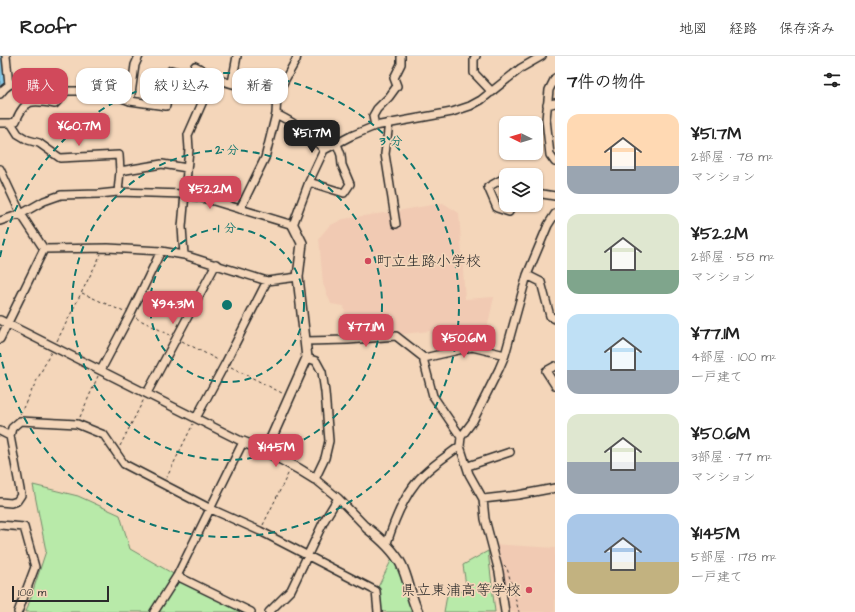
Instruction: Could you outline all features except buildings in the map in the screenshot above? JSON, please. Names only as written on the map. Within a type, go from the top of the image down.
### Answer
[{"type":"street","points":[[0,94],[10,84],[6,56]]},
{"type":"street","points":[[132,89],[139,56]]},
{"type":"street","points":[[235,68],[237,56]]},
{"type":"street","points":[[288,74],[297,56]]},
{"type":"street","points":[[375,126],[373,116],[397,86],[394,78],[401,64],[401,56]]},
{"type":"street","points":[[476,56],[474,59],[474,73],[492,92]]},
{"type":"street","points":[[293,225],[309,182],[324,150],[375,126],[452,112],[470,106],[492,92],[521,68],[542,56]]},
{"type":"street","points":[[555,78],[549,90],[546,119],[550,155],[555,162]]},
{"type":"street","points":[[224,80],[232,83]]},
{"type":"street","points":[[547,105],[555,103]]},
{"type":"street","points":[[0,123],[11,123],[16,121],[19,111],[26,104]]},
{"type":"street","points":[[154,104],[166,106],[166,104]]},
{"type":"street","points":[[184,255],[182,227],[188,135],[202,104]]},
{"type":"street","points":[[240,209],[265,158],[276,114],[276,104]]},
{"type":"street","points":[[276,114],[293,122],[313,137],[324,150]]},
{"type":"street","points":[[11,123],[18,134],[28,140],[39,143],[60,158],[119,155],[120,171],[118,192]]},
{"type":"street","points":[[389,123],[385,154],[396,224]]},
{"type":"street","points":[[309,182],[344,194],[350,184],[342,165],[341,155],[337,144]]},
{"type":"street","points":[[120,171],[162,164],[187,168]]},
{"type":"street","points":[[0,169],[21,214],[44,249]]},
{"type":"street","points":[[499,181],[488,187],[497,208],[499,209]]},
{"type":"street","points":[[0,221],[21,214],[44,200],[61,196],[118,192],[184,194],[207,199],[293,225],[302,243],[298,277],[307,358],[266,450]]},
{"type":"street","points":[[543,194],[555,196]]},
{"type":"street","points":[[505,612],[499,572],[485,519],[483,499],[470,474],[460,446],[461,437],[473,421],[505,355],[527,275],[548,225],[555,214]]},
{"type":"street","points":[[44,249],[104,248],[161,250],[216,264],[267,281],[298,277]]},
{"type":"street","points":[[0,339],[44,249]]},
{"type":"street","points":[[101,370],[130,315],[161,250]]},
{"type":"street","points":[[148,393],[216,264]]},
{"type":"street","points":[[527,275],[541,282],[550,316],[555,319]]},
{"type":"street","points":[[196,418],[267,281]]},
{"type":"street","points":[[0,320],[243,442],[266,450],[315,479],[338,498],[367,528],[387,544],[401,564],[412,601],[418,612]]},
{"type":"street","points":[[306,341],[348,340],[396,336],[424,358],[433,396],[461,437]]},
{"type":"street","points":[[424,358],[472,347],[505,355]]},
{"type":"street","points":[[307,358],[316,361],[322,372],[328,422],[329,441],[325,458],[315,479]]},
{"type":"street","points":[[555,366],[546,371],[555,384]]},
{"type":"street","points":[[0,502],[11,503],[17,501],[20,495],[10,436],[12,428],[20,421],[77,424],[104,434],[124,464],[211,509],[260,531],[376,591],[378,612]]},
{"type":"street","points":[[0,431],[10,436]]},
{"type":"street","points":[[0,438],[10,436]]},
{"type":"street","points":[[154,612],[177,576],[243,442]]},
{"type":"street","points":[[387,544],[394,522],[413,486],[432,466],[460,446]]},
{"type":"street","points":[[468,466],[510,452]]},
{"type":"street","points":[[483,499],[518,495],[555,488]]},
{"type":"street","points":[[269,612],[291,590],[324,521],[338,498]]},
{"type":"street","points":[[0,525],[24,527],[35,567],[18,612]]},
{"type":"street","points":[[177,576],[250,612]]},
{"type":"path","points":[[19,414],[104,248]]},
{"type":"path","points":[[82,293],[177,338],[290,397]]},
{"type":"path","points":[[77,424],[101,370]]},
{"type":"path","points":[[116,454],[148,393]]},
{"type":"path","points":[[163,484],[196,418]]},
{"type":"path","points":[[260,531],[292,465]]},
{"type":"path","points":[[495,557],[508,568],[519,612]]},
{"type":"shaded area","points":[[443,203],[459,213],[465,299],[494,297],[484,342],[479,346],[434,356],[430,331],[348,340],[344,306],[331,304],[323,284],[319,238],[329,226],[343,219]]},
{"type":"shaded area","name":"県立東浦高等学校","points":[[492,544],[555,548],[555,612],[505,612]]},
{"type":"green space","points":[[33,485],[78,496],[120,515],[130,549],[177,576],[251,612],[26,612],[46,551]]},
{"type":"green space","points":[[488,551],[495,612],[444,612],[448,590],[467,592],[463,565]]},
{"type":"green space","points":[[393,557],[406,585],[413,612],[378,612],[376,591]]},
{"type":"water","points":[[0,56],[6,56],[9,85],[0,94]]},
{"type":"place","name":"町立生路小学校","points":[[368,261]]},
{"type":"place","name":"県立東浦高等学校","points":[[529,590]]}]
